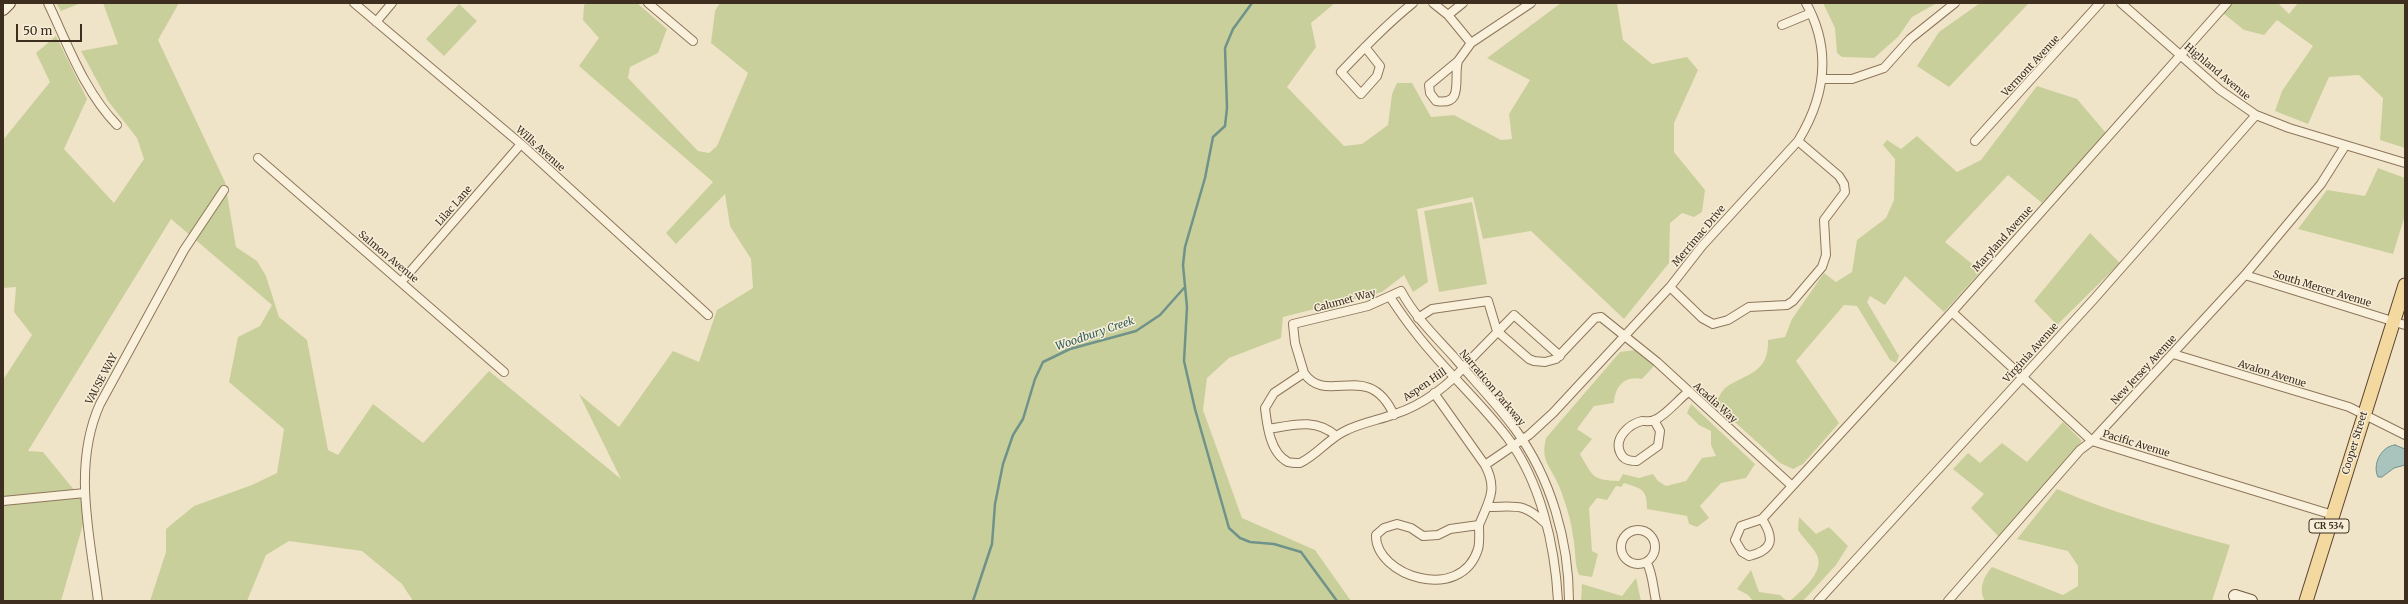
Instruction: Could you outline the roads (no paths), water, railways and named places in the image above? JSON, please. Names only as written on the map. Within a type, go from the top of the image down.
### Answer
[{"type":"main road","name":"Cooper Street","points":[[2306,601],[2364,414],[2399,323],[2405,285]]},
{"type":"street","points":[[48,3],[88,88],[104,112],[117,125]]},
{"type":"street","name":"Wills Avenue","points":[[354,3],[521,144],[708,315]]},
{"type":"street","points":[[376,22],[392,3]]},
{"type":"street","points":[[648,3],[693,41]]},
{"type":"street","points":[[1365,46],[1380,66],[1377,76],[1361,94],[1341,72],[1365,46],[1413,3]]},
{"type":"street","points":[[1433,3],[1448,15],[1471,43]]},
{"type":"street","points":[[1448,15],[1463,3]]},
{"type":"street","points":[[1458,61],[1455,72],[1457,93],[1452,100],[1445,102],[1436,101],[1430,93],[1429,85],[1458,61],[1471,43],[1531,3]]},
{"type":"street","name":"Merrimac Drive","points":[[1485,465],[1522,439],[1553,413],[1670,287],[1702,246],[1798,141],[1810,121],[1818,102],[1822,78],[1821,44],[1811,13],[1806,3]]},
{"type":"street","points":[[1822,78],[1852,79],[1884,68],[1910,39],[1954,3]]},
{"type":"street","name":"Vermont Avenue","points":[[1975,141],[2100,3]]},
{"type":"street","name":"Highland Avenue","points":[[2121,3],[2241,106],[2256,115],[2345,146],[2405,164]]},
{"type":"street","name":"Maryland Avenue","points":[[1762,519],[1791,485],[1952,312],[2227,3]]},
{"type":"street","points":[[1782,25],[1811,13]]},
{"type":"street","name":"Virginia Avenue","points":[[1818,601],[2023,376],[2256,115]]},
{"type":"street","points":[[1670,287],[1702,318],[1713,324],[1728,320],[1749,307],[1780,307],[1793,302],[1822,267],[1826,255],[1824,220],[1844,192],[1844,184],[1839,176],[1798,141]]},
{"type":"street","name":"Lilac Lane","points":[[402,281],[521,144]]},
{"type":"street","name":"New Jersey Avenue","points":[[1948,601],[2080,450],[2092,441],[2245,275],[2321,184],[2345,146]]},
{"type":"street","name":"Salmon Avenue","points":[[258,158],[402,281],[504,372]]},
{"type":"street","name":"VAUSE WAY","points":[[98,601],[85,493],[85,450],[90,427],[100,404],[184,250],[224,190]]},
{"type":"street","name":"South Mercer Avenue","points":[[2245,275],[2399,323]]},
{"type":"street","name":"Calumet Way","points":[[1304,373],[1295,343],[1293,324],[1368,306],[1401,291]]},
{"type":"street","name":"Narraticon Parkway","points":[[1401,291],[1418,318],[1504,414],[1522,439],[1549,491],[1558,519],[1566,560],[1569,601]]},
{"type":"street","name":"Narraticon Parkway","points":[[1390,297],[1415,333],[1455,377],[1512,446],[1542,508],[1551,543],[1558,601]]},
{"type":"street","points":[[1418,318],[1432,309],[1488,301],[1497,331],[1529,359],[1545,362],[1556,359],[1560,356]]},
{"type":"street","name":"Pacific Avenue","points":[[1952,312],[2092,441],[2333,515]]},
{"type":"street","name":"Aspen Hill","points":[[1394,415],[1385,397],[1370,387],[1360,384],[1337,386],[1317,384],[1310,382],[1304,373],[1274,393],[1265,408],[1272,442],[1279,454],[1288,462],[1300,463],[1346,430],[1394,415],[1434,393],[1455,377],[1497,331],[1514,315],[1560,356]]},
{"type":"street","name":"Acadia Way","points":[[1560,356],[1598,317],[1604,319],[1625,335],[1791,485]]},
{"type":"street","name":"Avalon Avenue","points":[[2173,354],[2349,407],[2405,435]]},
{"type":"street","points":[[1654,420],[1660,431],[1658,446],[1637,462],[1628,461],[1621,456],[1618,447],[1618,440],[1631,425],[1654,420],[1688,392]]},
{"type":"street","points":[[1434,393],[1485,465],[1492,478],[1492,495],[1480,525],[1478,549],[1470,569],[1459,581],[1449,586],[1431,586],[1411,580],[1387,560],[1376,543],[1376,535],[1384,528],[1397,524],[1411,528],[1423,536],[1438,535],[1450,529],[1480,525]]},
{"type":"street","points":[[1269,429],[1314,424],[1330,430],[1336,436]]},
{"type":"street","points":[[3,501],[85,493]]},
{"type":"street","points":[[1487,507],[1520,507],[1531,510],[1546,524]]},
{"type":"street","points":[[1762,519],[1768,529],[1770,544],[1766,550],[1749,556],[1742,552],[1735,540],[1741,526],[1762,519]]},
{"type":"street","points":[[1642,530],[1651,535],[1654,547],[1652,558],[1647,563],[1634,564],[1624,557],[1622,549],[1624,538],[1629,532],[1642,530]]},
{"type":"street","points":[[1647,563],[1652,573],[1656,601]]},
{"type":"street","points":[[2235,596],[2251,601]]},
{"type":"water","points":[[2395,445],[2405,449],[2405,465],[2394,468],[2382,477],[2378,477],[2376,467],[2379,457],[2382,452],[2390,446]]},
{"type":"waterway","points":[[1252,3],[1233,29],[1225,48],[1227,108],[1225,126],[1213,137],[1205,178],[1185,247],[1183,265],[1187,307],[1184,361],[1195,409],[1229,528],[1240,538],[1250,542],[1274,544],[1301,552],[1337,601]]},
{"type":"waterway","name":"Woodbury Creek","points":[[973,601],[992,544],[995,504],[1003,464],[1013,435],[1023,419],[1035,379],[1043,362],[1070,349],[1136,331],[1160,315],[1184,288]]}]
